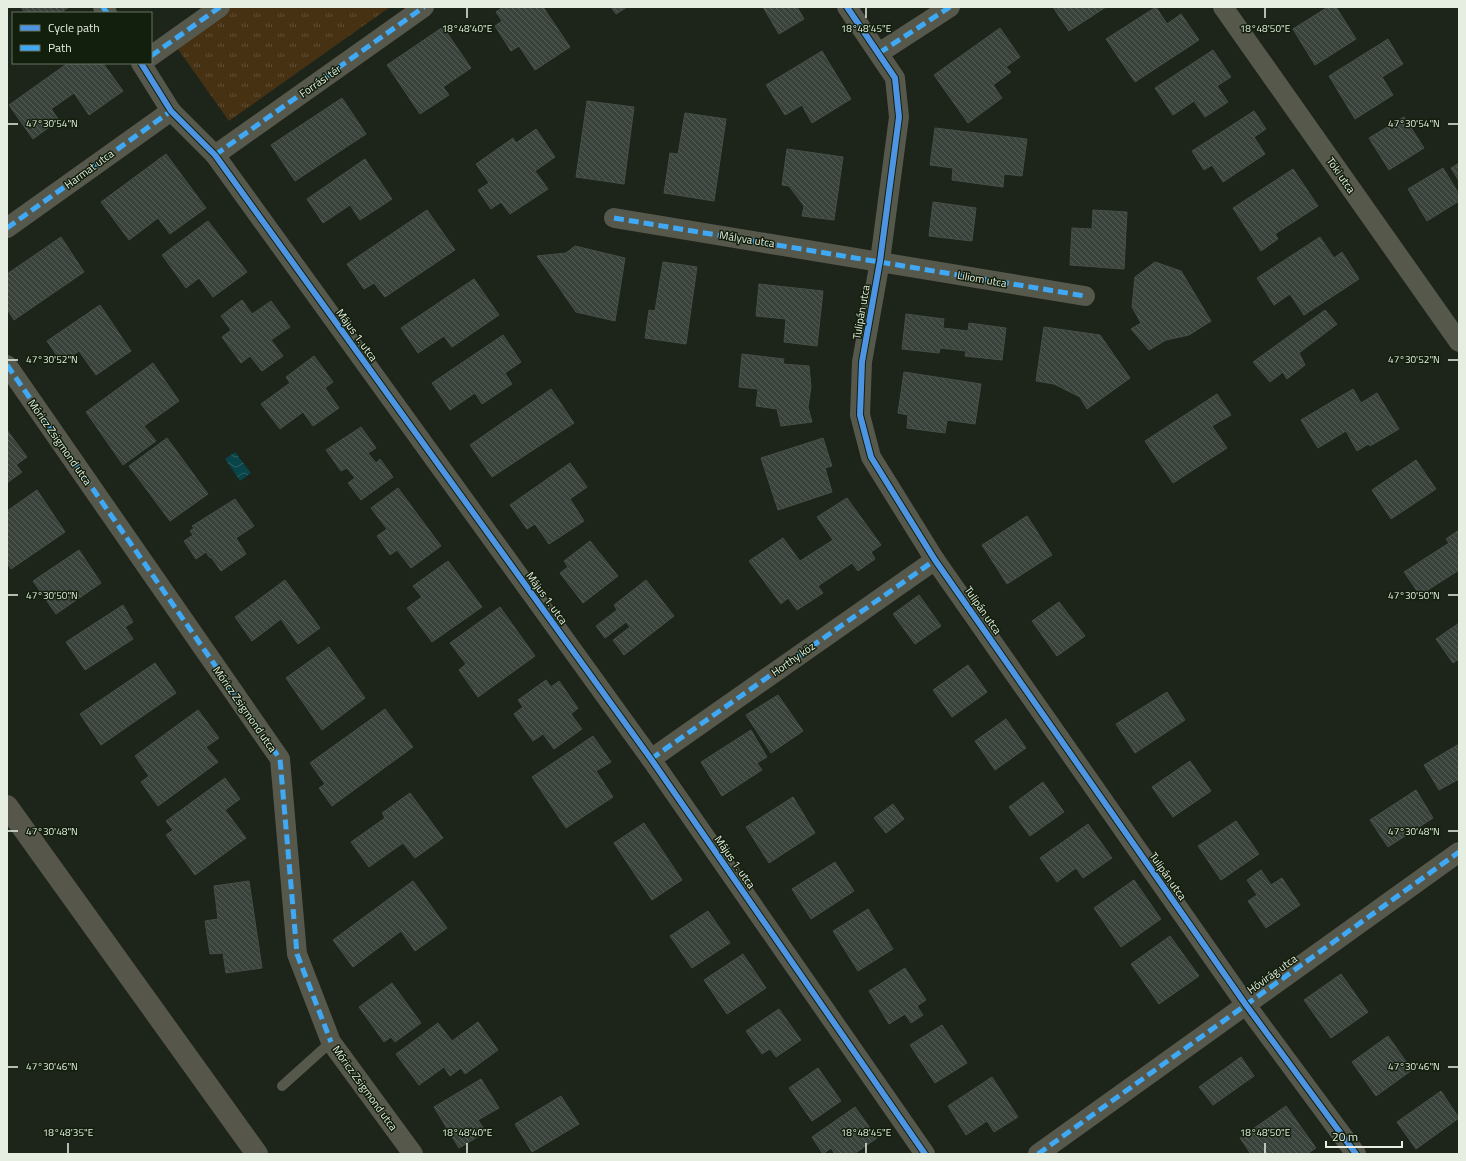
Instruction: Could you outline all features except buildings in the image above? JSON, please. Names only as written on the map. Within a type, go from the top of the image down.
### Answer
[{"type":"main road","points":[[7,806],[257,1154]]},
{"type":"street","points":[[152,56],[220,7]]},
{"type":"street","name":"Forrási tér","points":[[215,155],[424,7]]},
{"type":"street","name":"Tulipán utca","points":[[847,7],[895,78],[899,117],[880,261],[862,362],[860,415],[871,457],[936,560],[1246,1005],[1356,1154]]},
{"type":"street","points":[[879,53],[950,7]]},
{"type":"street","name":"Töki utca","points":[[1223,7],[1459,342]]},
{"type":"street","name":"Május 1. utca","points":[[145,64],[170,111],[215,155],[651,759],[925,1154]]},
{"type":"street","name":"Harmat utca","points":[[7,228],[170,111]]},
{"type":"street","name":"Mályva utca","points":[[614,218],[880,261]]},
{"type":"street","name":"Liliom utca","points":[[880,261],[1085,296]]},
{"type":"street","name":"Móricz Zsigmond utca","points":[[7,365],[280,760],[297,954],[331,1042],[413,1154]]},
{"type":"street","name":"Horthy köz","points":[[651,759],[936,560]]},
{"type":"street","name":"Hóvirág utca","points":[[1038,1154],[1459,852]]},
{"type":"lane","points":[[282,1086],[331,1042]]},
{"type":"green space","points":[[229,7],[390,7],[229,121],[175,45]]},
{"type":"water","points":[[235,452],[251,473],[240,481],[225,459]]},
{"type":"marked path","points":[[103,7],[106,12]]},
{"type":"marked path","points":[[152,55],[220,7]]},
{"type":"marked path","points":[[215,155],[424,7]]},
{"type":"marked path","points":[[879,53],[950,7]]},
{"type":"marked path","points":[[7,228],[171,111]]},
{"type":"marked path","points":[[614,218],[1085,296]]},
{"type":"marked path","points":[[7,365],[280,759],[297,954],[331,1042]]},
{"type":"marked path","points":[[651,759],[935,560]]},
{"type":"marked path","points":[[1038,1154],[1459,852]]},
{"type":"cycle path","points":[[847,7],[895,78],[899,117],[880,261],[862,362],[860,415],[871,457],[935,560],[1246,1005],[1356,1154]]},
{"type":"cycle path","points":[[142,64],[171,111],[215,155],[651,759],[925,1154]]}]
